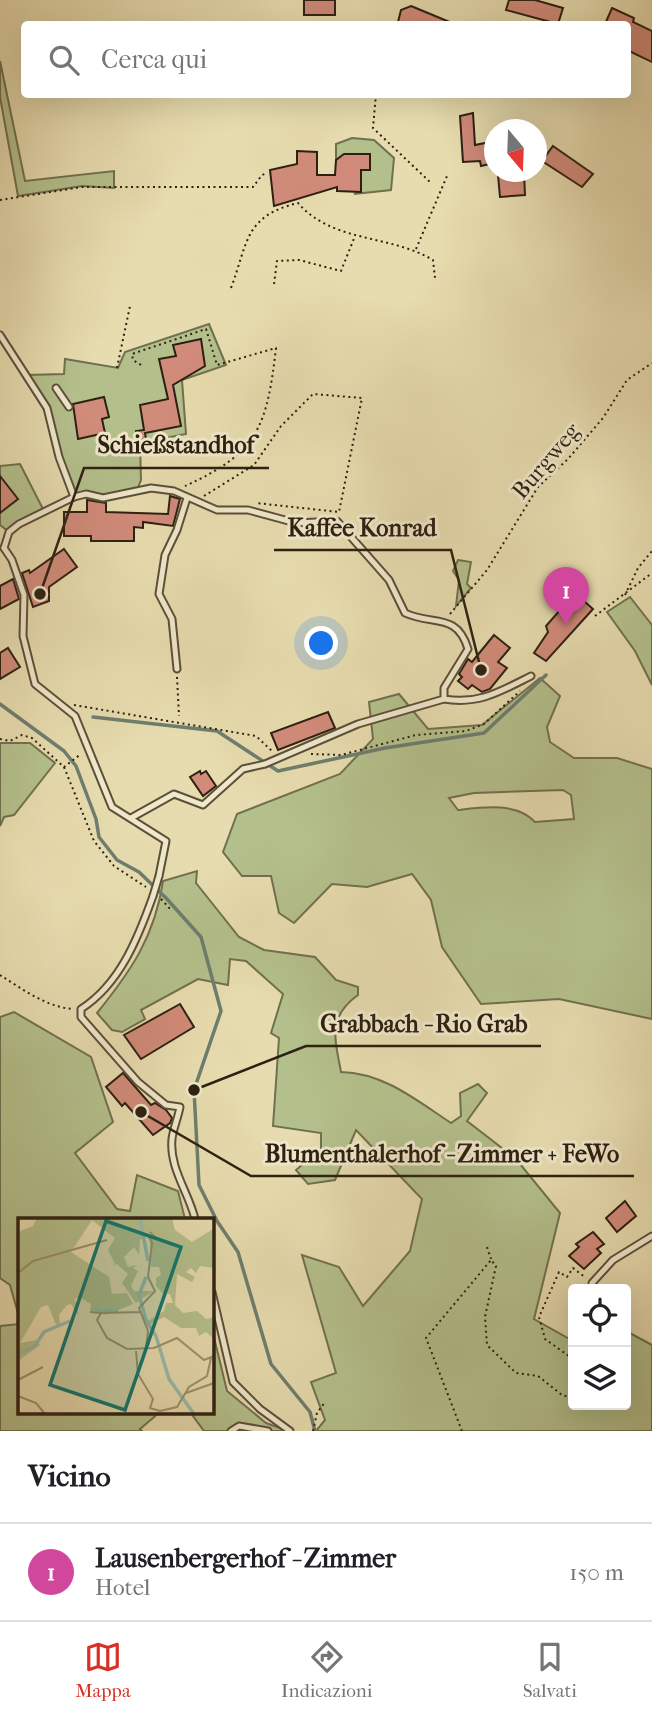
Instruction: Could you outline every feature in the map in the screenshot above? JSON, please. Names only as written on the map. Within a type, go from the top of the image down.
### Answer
[{"type":"lane","points":[[0,335],[47,408],[59,457],[74,497]]},
{"type":"lane","points":[[56,388],[69,407]]},
{"type":"lane","points":[[195,1218],[191,1200],[179,1182],[172,1141],[180,1107],[166,1105],[138,1082],[85,1023],[81,1009],[101,996],[131,950],[155,895],[166,841],[112,807],[75,716],[43,692],[32,676],[23,636],[24,595],[12,560],[2,548],[9,533],[19,524],[74,497],[86,494],[103,498],[150,488],[174,491],[207,508],[248,510],[296,523],[337,521],[389,580],[405,614],[418,619],[444,620],[463,633],[468,649],[444,688],[444,699]]},
{"type":"lane","points":[[177,669],[172,619],[159,594],[165,555],[177,530],[187,498]]},
{"type":"lane","points":[[131,818],[174,794],[203,805],[243,769],[358,724],[444,699],[463,702],[486,699],[531,676]]},
{"type":"lane","points":[[592,1283],[613,1260],[652,1236]]},
{"type":"lane","points":[[214,1301],[233,1382],[260,1409],[290,1431]]},
{"type":"lane","points":[[231,1431],[239,1426],[268,1431]]},
{"type":"path","points":[[376,98],[373,128],[430,182]]},
{"type":"path","points":[[0,200],[82,187],[253,187],[261,175],[267,173]]},
{"type":"path","points":[[415,250],[447,176]]},
{"type":"path","points":[[231,288],[248,236],[268,213],[298,203],[322,223],[340,233],[415,250],[433,260],[435,278]]},
{"type":"path","points":[[274,284],[277,261],[299,260],[341,271],[355,235]]},
{"type":"path","points":[[117,368],[130,306]]},
{"type":"path","points":[[141,365],[133,360],[132,354],[205,328],[217,365],[276,348],[270,401],[248,448],[208,476],[174,491]]},
{"type":"path","name":"Burgweg","points":[[444,620],[487,570],[538,487],[568,459],[603,418],[627,380],[652,363]]},
{"type":"path","points":[[208,500],[202,497],[254,465],[281,426],[313,394],[362,398],[339,512],[251,503]]},
{"type":"path","points":[[625,595],[638,568],[652,551]]},
{"type":"path","points":[[595,616],[652,573]]},
{"type":"path","points":[[177,669],[179,716]]},
{"type":"path","points":[[289,753],[341,755],[416,735],[466,731],[484,724],[524,688],[531,676]]},
{"type":"path","points":[[64,706],[72,705],[256,736],[279,757]]},
{"type":"path","points":[[0,739],[10,741],[22,735],[32,738],[64,767],[94,841],[114,866],[146,887]]},
{"type":"path","points":[[64,767],[76,755]]},
{"type":"path","points":[[155,895],[172,911],[155,895]]},
{"type":"path","points":[[0,975],[27,993],[62,1009],[81,1009]]},
{"type":"path","points":[[487,1247],[491,1261],[496,1266],[485,1317],[487,1345],[516,1373],[538,1377],[568,1397]]},
{"type":"path","points":[[462,1431],[426,1338],[491,1261]]},
{"type":"path","points":[[568,1355],[545,1339],[539,1317],[559,1272],[567,1277],[573,1268],[592,1283]]},
{"type":"path","points":[[313,1431],[317,1413],[325,1402]]},
{"type":"green space","points":[[0,61],[25,181],[114,171],[114,188],[82,186],[18,196],[0,97]]},
{"type":"green space","points":[[352,138],[374,140],[394,158],[391,190],[354,194],[361,191],[361,170],[370,170],[340,158],[336,160],[336,144]]},
{"type":"green space","points":[[209,324],[226,365],[182,380],[186,434],[140,443],[141,480],[137,490],[74,497],[47,408],[27,375],[64,374],[65,359],[118,368],[125,352]]},
{"type":"green space","points":[[20,464],[44,511],[9,532],[0,525],[0,466]]},
{"type":"green space","points":[[458,560],[471,562],[467,584],[471,588],[456,606],[459,580],[453,571]]},
{"type":"green space","points":[[630,597],[652,625],[652,685],[635,651],[607,612]]},
{"type":"green space","points":[[540,678],[560,696],[547,727],[550,742],[574,758],[617,758],[652,769],[652,1019],[559,999],[481,1004],[442,947],[431,900],[412,874],[367,887],[332,884],[294,923],[279,913],[271,876],[242,876],[223,852],[237,814],[340,774],[373,739],[369,702],[399,694],[428,729],[482,725]],"holes":[[[563,790],[571,795],[574,819],[535,822],[519,811],[499,807],[458,810],[449,798],[474,793]]]},
{"type":"green space","points":[[0,743],[30,743],[55,763],[14,815],[4,817],[0,826]]},
{"type":"green space","points":[[197,871],[196,883],[239,937],[264,950],[315,957],[336,980],[358,987],[358,995],[348,1003],[337,1020],[336,1039],[341,1072],[371,1077],[399,1089],[451,1123],[461,1116],[460,1093],[478,1084],[487,1093],[467,1121],[516,1159],[560,1213],[534,1319],[568,1338],[568,1410],[631,1410],[631,1334],[652,1345],[652,1431],[316,1431],[325,1420],[311,1382],[336,1373],[302,1255],[339,1267],[363,1306],[410,1251],[422,1199],[356,1130],[335,1180],[308,1184],[296,1170],[321,1149],[321,1133],[273,1126],[279,1038],[271,1033],[283,994],[246,961],[230,959],[228,985],[198,979],[141,1010],[145,1019],[122,1032],[112,1030],[97,1013],[131,967],[148,936],[163,881]]},
{"type":"green space","points":[[14,1012],[91,1057],[113,1122],[75,1153],[117,1209],[130,1211],[137,1175],[178,1191],[185,1218],[18,1218],[18,1313],[10,1285],[0,1278],[0,1017]]},
{"type":"green space","points":[[18,1324],[18,1414],[158,1414],[140,1429],[142,1431],[0,1431],[0,1326]]},
{"type":"green space","points":[[214,1337],[227,1391],[266,1423],[288,1431],[204,1431],[191,1414],[214,1414]]},
{"type":"building","points":[[304,0],[335,0],[335,15],[304,15]]},
{"type":"building","points":[[509,0],[535,0],[563,8],[559,21],[547,21],[506,10]]},
{"type":"building","points":[[411,6],[447,21],[398,21],[401,10]]},
{"type":"building","points":[[612,8],[634,18],[633,22],[652,31],[652,62],[631,52],[631,21],[606,21]]},
{"type":"building","points":[[473,113],[475,145],[484,143],[484,165],[481,166],[480,161],[463,162],[460,116]]},
{"type":"building","points":[[553,146],[593,174],[582,187],[547,164],[547,154]]},
{"type":"building","points":[[297,151],[317,152],[317,175],[335,175],[336,160],[344,154],[370,154],[370,170],[361,170],[361,192],[337,191],[337,187],[274,206],[270,170],[297,164]]},
{"type":"building","points":[[499,182],[524,182],[525,195],[500,197]]},
{"type":"building","points":[[201,339],[205,366],[173,385],[181,426],[145,433],[146,439],[138,441],[136,431],[144,430],[140,405],[168,399],[159,359],[176,356],[173,345]]},
{"type":"building","points":[[104,397],[109,417],[102,419],[105,433],[78,439],[73,404]]},
{"type":"building","points":[[0,476],[18,499],[0,513]]},
{"type":"building","points":[[170,496],[180,499],[173,526],[143,522],[143,528],[134,527],[134,541],[91,541],[91,536],[64,536],[64,512],[87,512],[87,500],[106,503],[106,512],[168,514]]},
{"type":"building","points":[[64,549],[77,567],[49,587],[49,601],[33,607],[22,573],[29,570],[30,573]]},
{"type":"building","points":[[13,579],[19,599],[0,609],[0,586]]},
{"type":"building","points":[[575,593],[593,609],[546,661],[534,653],[548,632],[546,626]]},
{"type":"building","points":[[494,635],[510,648],[498,662],[507,668],[490,689],[482,692],[472,685],[468,689],[458,681],[462,677],[459,674],[468,659],[472,662]]},
{"type":"building","points":[[8,648],[20,667],[0,679],[0,653]]},
{"type":"building","points":[[328,712],[335,728],[278,750],[271,733]]},
{"type":"building","points":[[200,771],[201,774],[206,771],[216,786],[203,796],[190,777]]},
{"type":"building","points":[[180,1004],[194,1027],[141,1059],[124,1035]]},
{"type":"building","points":[[123,1073],[151,1105],[155,1103],[172,1118],[170,1123],[153,1135],[125,1103],[122,1106],[106,1087]]},
{"type":"building","points":[[625,1201],[636,1216],[617,1232],[606,1218]]},
{"type":"building","points":[[593,1232],[604,1244],[597,1249],[601,1253],[584,1269],[569,1256],[579,1247],[576,1244]]},
{"type":"waterway","points":[[93,717],[217,731],[278,771],[385,748],[484,733],[546,675]]},
{"type":"waterway","points":[[0,704],[64,751],[76,766],[96,819],[99,837],[117,860],[139,872],[201,937],[221,1011],[194,1090],[199,1185],[217,1221],[238,1252],[271,1364],[310,1412],[315,1431]]},
{"type":"place","name":"Schießstandhof","points":[[40,594]]},
{"type":"place","name":"Lausenbergerhof - Zimmer","points":[[566,625]]},
{"type":"place","name":"Kaffee Konrad","points":[[481,670]]},
{"type":"place","name":"Grabbach - Rio Grab","points":[[194,1090]]},
{"type":"place","name":"Blumenthalerhof - Zimmer + FeWo","points":[[141,1112]]}]
